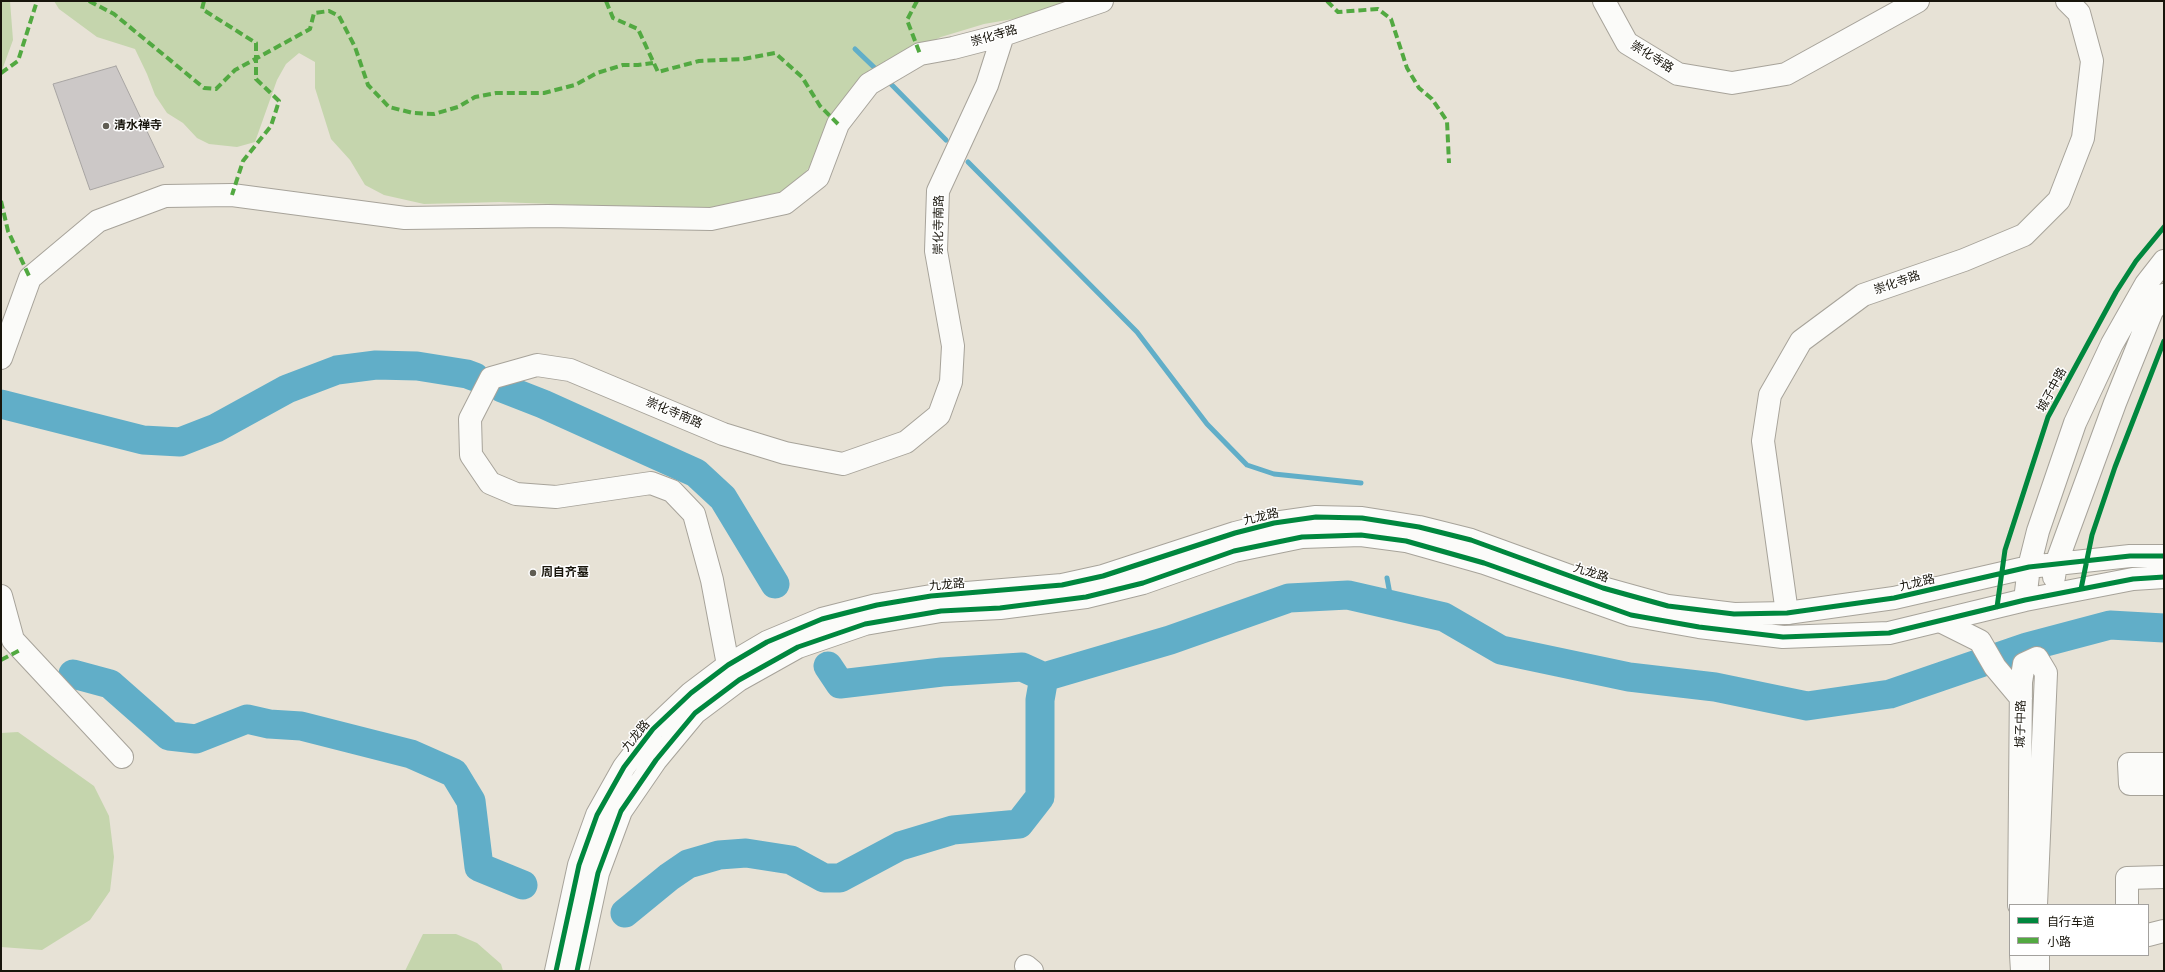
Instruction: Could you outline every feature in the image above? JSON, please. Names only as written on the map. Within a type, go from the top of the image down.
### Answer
[{"type":"street","name":"崇化寺路","points":[[1,310],[30,278],[98,221],[164,196],[232,195],[405,218],[548,216],[711,219],[785,203],[818,177],[838,124],[869,84],[920,54],[953,48],[1002,34],[1102,1]]},
{"type":"street","name":"崇化寺路","points":[[1604,1],[1627,43],[1678,74],[1732,83],[1786,74],[1918,1]]},
{"type":"street","name":"崇化寺路","points":[[1787,613],[1763,441],[1770,395],[1801,341],[1863,295],[1964,260],[2024,235],[2059,200],[2083,138],[2092,61],[2079,14],[2067,1]]},
{"type":"street","name":"崇化寺南路","points":[[728,665],[712,580],[694,514],[672,491],[651,483],[595,490],[556,497],[516,494],[490,483],[471,455],[470,418],[491,378],[537,365],[570,370],[723,434],[785,453],[843,464],[906,442],[939,415],[951,382],[953,346],[936,251],[938,191],[987,85],[1002,34]]},
{"type":"street","points":[[2025,600],[2029,567],[2038,531],[2074,423],[2112,344],[2146,284],[2164,260]]},
{"type":"street","points":[[1,358],[30,278]]},
{"type":"street","points":[[2050,596],[2056,564],[2115,403],[2152,311],[2164,295]]},
{"type":"street","name":"九龙路","points":[[556,971],[579,865],[597,815],[624,767],[654,728],[691,693],[728,665],[767,642],[822,619],[877,605],[931,596],[1062,585],[1103,576],[1235,533],[1274,523],[1316,517],[1362,518],[1419,526],[1470,540],[1603,588],[1668,606],[1734,614],[1787,613],[1894,598],[2029,567],[2130,556],[2164,556]]},
{"type":"street","points":[[577,971],[598,873],[620,811],[671,742],[695,713],[739,680],[798,648],[865,624],[941,611],[1000,608],[1086,597],[1143,583],[1234,551],[1302,537],[1361,535],[1406,541],[1484,563],[1631,615],[1698,627],[1783,637],[1889,633],[2025,600],[2133,579],[2164,577]]},
{"type":"street","points":[[1,596],[13,640],[122,757]]},
{"type":"street","points":[[1940,621],[1980,641],[1995,667],[2021,698]]},
{"type":"street","name":"城子中路","points":[[2019,904],[2021,698],[2024,664],[2037,658],[2046,673],[2036,904]]},
{"type":"street","points":[[2164,764],[2129,764],[2130,784],[2164,784]]},
{"type":"street","points":[[2127,904],[2126,878],[2164,877]]},
{"type":"street","points":[[2149,935],[2164,931]]},
{"type":"street","points":[[2021,956],[2022,971]]},
{"type":"street","points":[[2038,956],[2038,971]]},
{"type":"green space","points":[[1,1],[10,1],[13,40],[1,73]]},
{"type":"green space","points":[[54,1],[1072,1],[1036,15],[984,24],[941,37],[873,68],[846,95],[812,164],[779,205],[717,208],[655,208],[500,202],[424,204],[384,195],[365,185],[350,160],[331,139],[315,88],[315,62],[299,53],[286,64],[277,80],[255,142],[237,147],[209,144],[197,138],[183,123],[167,113],[155,95],[135,49],[97,37],[59,9]]},
{"type":"green space","points":[[18,732],[94,786],[109,816],[114,857],[110,891],[90,920],[42,950],[1,947],[1,733]]},
{"type":"green space","points":[[423,934],[456,934],[477,943],[501,964],[503,971],[405,971]]},
{"type":"building","name":"清水禅寺","points":[[116,66],[164,167],[90,190],[53,84]]},
{"type":"waterway","points":[[855,49],[879,72]]},
{"type":"waterway","points":[[887,80],[946,140]]},
{"type":"waterway","points":[[968,162],[1137,332],[1207,424],[1247,465],[1274,474],[1361,483]]},
{"type":"waterway","points":[[1,404],[143,440],[180,442],[216,428],[287,389],[337,370],[376,365],[417,366],[467,374],[475,377]]},
{"type":"waterway","points":[[502,388],[543,404],[696,473],[723,498],[775,584]]},
{"type":"waterway","points":[[1387,578],[1392,605]]},
{"type":"waterway","points":[[828,666],[840,684],[942,672],[1022,667],[1044,677],[1170,640],[1289,598],[1348,595],[1444,617],[1501,650],[1629,677],[1715,687],[1807,706],[1890,694],[2027,647],[2110,625],[2164,628]]},
{"type":"waterway","points":[[73,674],[110,684],[169,736],[196,739],[247,719],[269,724],[301,726],[411,754],[454,773],[471,801],[479,867],[523,885]]},
{"type":"waterway","points":[[625,913],[669,877],[688,864],[719,855],[746,853],[791,860],[824,878],[840,878],[900,846],[953,830],[1019,824],[1040,797],[1040,700],[1044,677]]},
{"type":"marked path","points":[[1,73],[18,61],[37,1]]},
{"type":"marked path","points":[[89,1],[114,14],[204,88],[216,89],[235,70],[310,29],[314,13],[329,11],[339,16],[355,47],[368,85],[389,107],[413,113],[434,114],[458,107],[475,97],[496,93],[544,93],[575,85],[597,73],[623,65],[653,63]]},
{"type":"marked path","points":[[204,1],[202,9],[256,43],[256,79],[279,101],[271,126],[243,161],[232,195]]},
{"type":"marked path","points":[[606,1],[613,18],[638,29],[658,72],[699,61],[743,59],[775,53],[802,77],[820,106],[838,124]]},
{"type":"marked path","points":[[917,1],[907,20],[920,54]]},
{"type":"marked path","points":[[1327,1],[1338,12],[1378,9],[1391,19],[1407,68],[1419,88],[1432,99],[1447,121],[1449,163]]},
{"type":"marked path","points":[[1,201],[8,231],[30,278]]},
{"type":"marked path","points":[[1,660],[22,649]]},
{"type":"cycle path","points":[[1997,607],[2005,550],[2048,417],[2116,292],[2136,261],[2164,227]]},
{"type":"cycle path","points":[[2081,589],[2092,535],[2115,467],[2164,341]]},
{"type":"cycle path","points":[[556,971],[579,865],[597,815],[624,767],[653,729],[691,693],[728,665],[767,642],[822,619],[877,605],[931,596],[1062,585],[1103,576],[1235,533],[1274,523],[1316,517],[1362,518],[1419,527],[1471,540],[1603,588],[1668,606],[1734,614],[1787,613],[1894,598],[2029,567],[2130,556],[2164,556]]},
{"type":"cycle path","points":[[577,971],[598,873],[621,811],[656,760],[695,713],[739,680],[798,647],[865,624],[941,611],[1000,608],[1086,597],[1143,583],[1234,551],[1302,537],[1361,535],[1406,541],[1484,563],[1631,615],[1699,627],[1783,637],[1889,633],[2025,600],[2133,579],[2164,577]]},
{"type":"place","name":"清水禅寺","points":[[106,126]]},
{"type":"place","name":"周自齐墓","points":[[533,573]]}]
